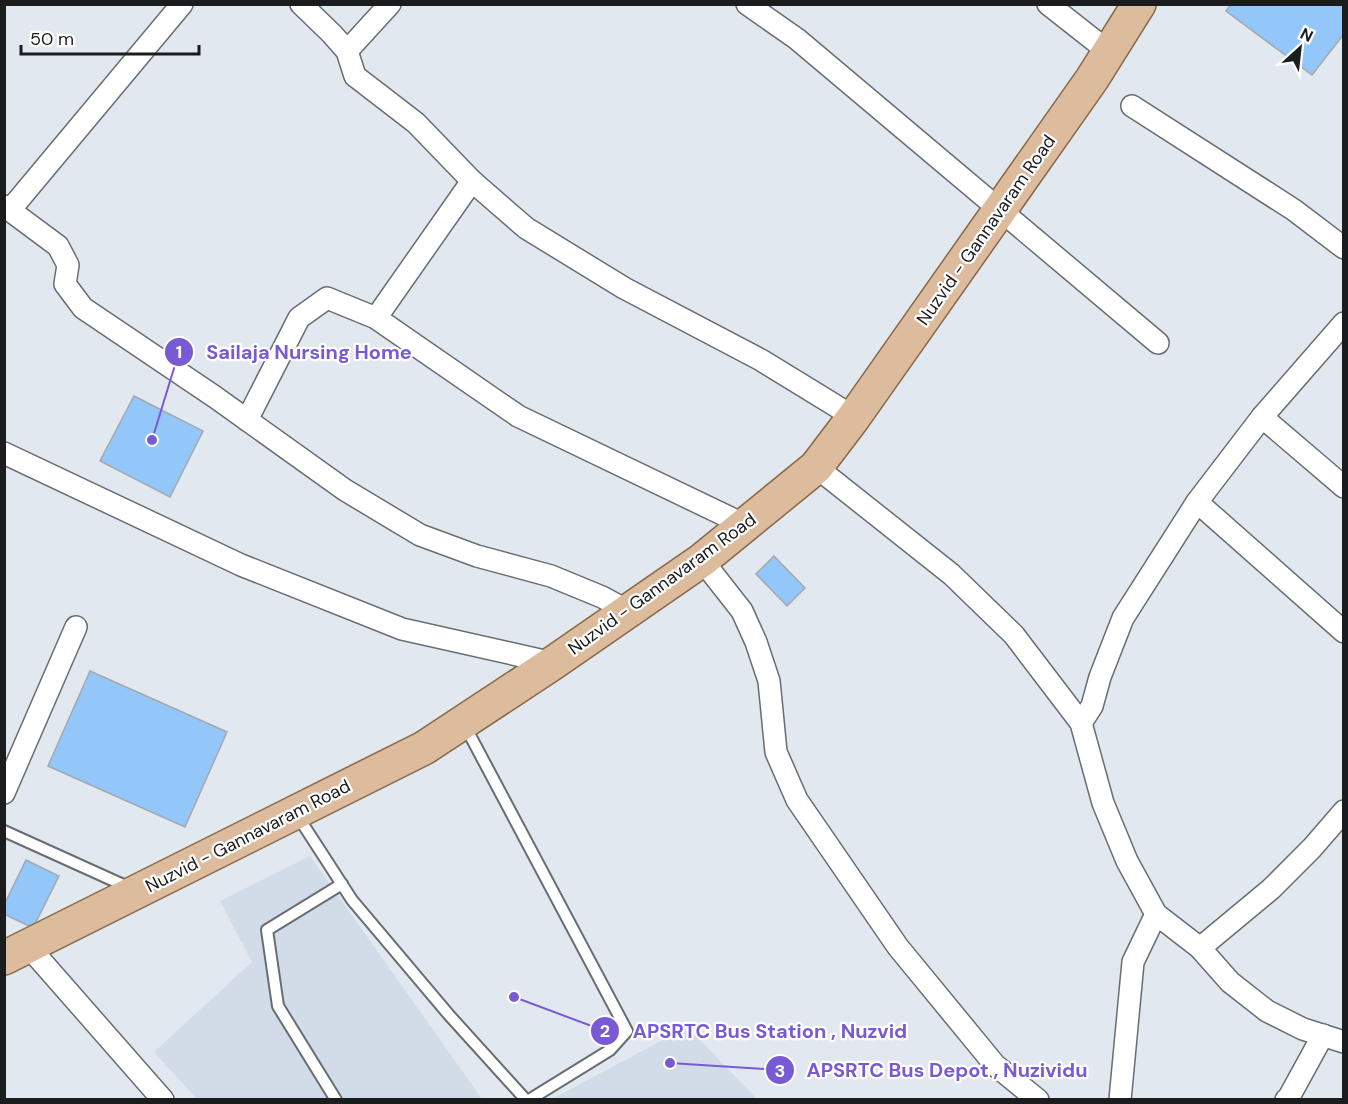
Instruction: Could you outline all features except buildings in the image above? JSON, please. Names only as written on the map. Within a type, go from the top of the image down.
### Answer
[{"type":"main road","name":"Nuzvid - Gannavaram Road","points":[[16,952],[424,748],[553,663],[702,560],[816,467],[854,417],[1092,79],[1139,4]]},
{"type":"street","points":[[182,4],[7,208],[58,246],[68,265],[65,284],[82,308],[345,490],[420,535],[477,556],[551,576],[602,597],[628,611]]},
{"type":"street","points":[[301,4],[346,51],[355,76],[416,123],[472,181],[526,228],[624,288],[761,360],[854,417]]},
{"type":"street","points":[[346,51],[390,4]]},
{"type":"street","points":[[747,4],[797,39],[1158,343]]},
{"type":"street","points":[[1048,4],[1109,52]]},
{"type":"street","points":[[1132,106],[1294,210],[1344,248]]},
{"type":"street","points":[[376,318],[472,181]]},
{"type":"street","points":[[247,420],[299,318],[327,298],[376,318],[518,416],[745,525]]},
{"type":"street","points":[[1081,723],[1092,706],[1100,677],[1123,618],[1197,502],[1262,417],[1341,330]]},
{"type":"street","points":[[1262,417],[1344,487]]},
{"type":"street","points":[[4,453],[241,565],[402,629],[553,663]]},
{"type":"street","points":[[816,467],[951,574],[1014,635],[1081,723],[1103,803],[1127,861],[1156,914],[1200,948],[1230,982],[1268,1011],[1303,1029],[1344,1042]]},
{"type":"street","points":[[1197,502],[1344,632]]},
{"type":"street","points":[[702,560],[742,611],[756,642],[769,681],[776,752],[797,800],[898,947],[995,1065],[1038,1100]]},
{"type":"street","points":[[4,793],[76,627]]},
{"type":"street","points":[[1200,948],[1271,889],[1312,848],[1344,811]]},
{"type":"street","points":[[1120,1100],[1133,962],[1156,914]]},
{"type":"street","points":[[16,952],[163,1100]]},
{"type":"street","points":[[1286,1100],[1323,1035]]},
{"type":"lane","points":[[295,813],[352,900],[449,1016],[528,1100],[610,1050],[627,1031],[463,722]]},
{"type":"lane","points":[[4,831],[138,891]]},
{"type":"lane","points":[[336,1100],[278,1006],[267,930],[342,884]]},
{"type":"shaded area","points":[[310,856],[482,1099],[197,1099],[154,1052],[252,962],[220,901]]},
{"type":"shaded area","points":[[687,1027],[757,1099],[552,1099]]},
{"type":"place","name":"Sailaja Nursing Home","points":[[152,440]]},
{"type":"place","name":"APSRTC Bus Station , Nuzvid","points":[[514,997]]},
{"type":"place","name":"APSRTC Bus Depot , Nuzividu","points":[[670,1063]]}]
